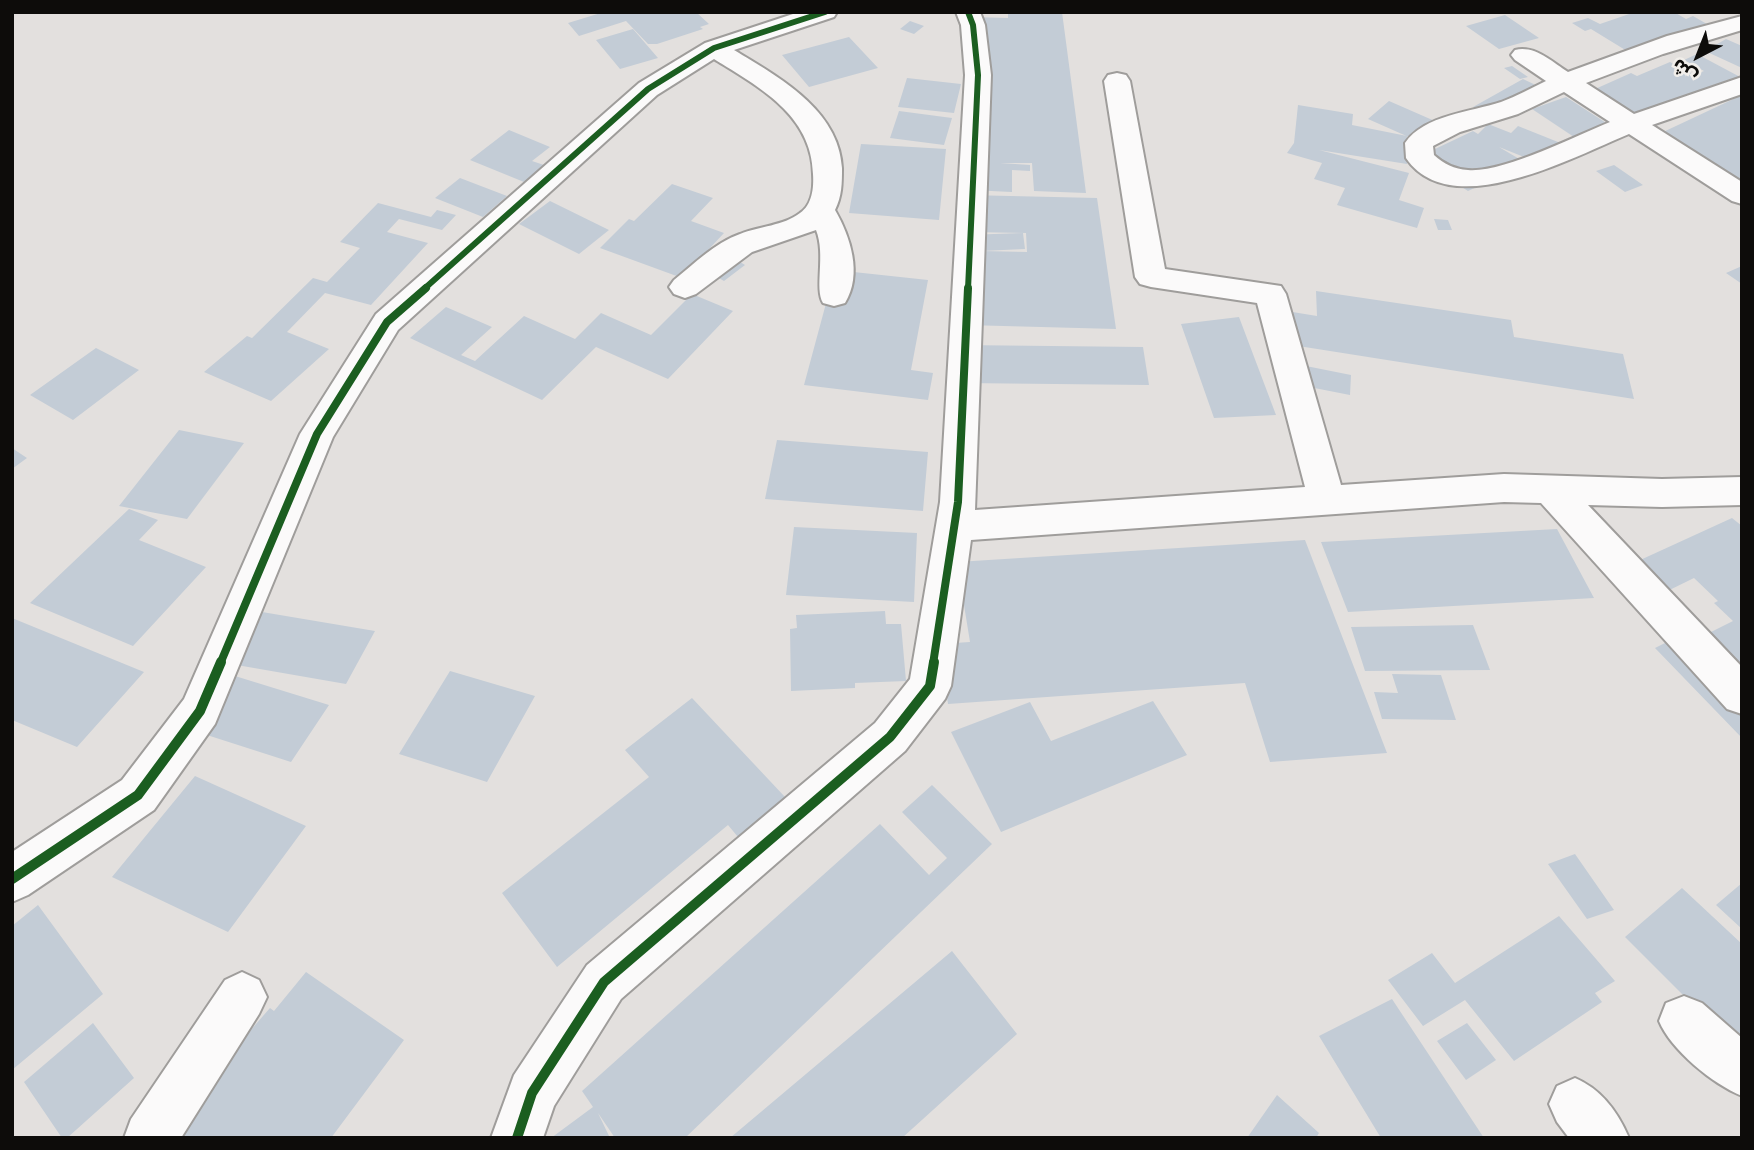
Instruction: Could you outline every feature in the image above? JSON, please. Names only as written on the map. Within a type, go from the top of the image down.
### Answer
[{"type":"street","points":[[12,879],[138,795],[200,710],[317,434],[387,322],[648,89],[714,48],[825,12]]},
{"type":"street","points":[[517,1138],[531,1093],[604,982],[890,737],[930,686],[958,502],[978,75],[968,12]]},
{"type":"street","points":[[1742,23],[1690,35],[1566,82],[1512,107],[1430,133],[1419,143],[1420,158],[1437,172],[1469,179],[1505,174],[1630,124],[1742,85]]},
{"type":"street","points":[[1690,35],[1732,59]]},
{"type":"street","points":[[685,287],[743,244],[791,230],[811,220],[820,210],[827,193],[830,164],[820,135],[805,111],[782,90],[714,48]]},
{"type":"street","points":[[1524,55],[1742,195]]},
{"type":"street","points":[[1117,80],[1151,277],[1269,294],[1327,500]]},
{"type":"street","points":[[820,210],[834,232],[839,253],[834,295]]},
{"type":"street","points":[[955,526],[1504,488],[1662,493],[1742,491]]},
{"type":"street","points":[[1550,489],[1742,695]]},
{"type":"street","points":[[150,1138],[242,997]]},
{"type":"street","points":[[1684,1021],[1742,1071]]},
{"type":"building","points":[[604,12],[696,12],[709,24],[700,27],[703,29],[657,44],[648,44],[626,21],[579,36],[568,23]]},
{"type":"building","points":[[1008,12],[1062,12],[1086,193],[1034,191],[1032,163],[1000,163],[1030,165],[1030,171],[1012,170],[1012,192],[970,190],[987,174],[988,163],[975,162],[970,17],[1008,18]]},
{"type":"building","points":[[1635,12],[1674,12],[1686,19],[1693,16],[1719,31],[1640,59],[1591,29],[1585,31],[1572,23],[1588,18],[1600,24]]},
{"type":"building","points":[[1505,15],[1539,38],[1499,49],[1466,26]]},
{"type":"building","points":[[910,21],[924,26],[914,34],[900,29]]},
{"type":"building","points":[[633,29],[658,58],[620,69],[596,40]]},
{"type":"building","points":[[849,37],[878,68],[809,87],[782,55]]},
{"type":"building","points":[[1726,39],[1742,46],[1742,68],[1705,51]]},
{"type":"building","points":[[1697,54],[1742,78],[1631,131],[1575,98],[1631,73],[1637,76],[1670,62],[1695,75],[1704,71],[1684,60]]},
{"type":"building","points":[[1512,66],[1528,77],[1520,79],[1504,68]]},
{"type":"building","points":[[907,78],[961,84],[954,113],[898,107]]},
{"type":"building","points":[[1523,79],[1544,89],[1493,118],[1473,107]]},
{"type":"building","points":[[1742,95],[1742,200],[1644,141]]},
{"type":"building","points":[[1566,97],[1611,126],[1577,139],[1532,109]]},
{"type":"building","points":[[1389,101],[1453,129],[1420,142],[1368,119]]},
{"type":"building","points":[[1298,105],[1353,114],[1352,125],[1407,136],[1407,164],[1319,150],[1409,173],[1399,200],[1424,208],[1417,228],[1337,205],[1345,188],[1314,179],[1322,163],[1287,153],[1294,143]]},
{"type":"building","points":[[899,111],[952,118],[944,145],[890,138]]},
{"type":"building","points":[[1488,124],[1511,133],[1518,126],[1563,144],[1544,165],[1499,147],[1526,163],[1468,191],[1416,158],[1473,131],[1478,134]]},
{"type":"building","points":[[509,130],[550,147],[532,161],[544,165],[524,182],[470,160]]},
{"type":"building","points":[[861,144],[946,149],[939,220],[849,213]]},
{"type":"building","points":[[1614,165],[1643,185],[1625,192],[1596,171]]},
{"type":"building","points":[[460,178],[507,196],[483,217],[435,198]]},
{"type":"building","points":[[672,184],[713,198],[691,221],[724,233],[682,278],[600,248],[629,219],[634,221]]},
{"type":"building","points":[[967,195],[1097,198],[1116,329],[966,325],[966,235],[1023,233],[1025,249],[981,251],[1027,252],[1026,233],[969,232]]},
{"type":"building","points":[[550,201],[609,230],[579,254],[519,224]]},
{"type":"building","points":[[378,203],[431,217],[437,210],[456,215],[442,230],[399,219],[387,232],[428,243],[371,305],[325,293],[287,332],[329,349],[271,401],[204,372],[247,336],[252,338],[313,278],[327,282],[360,248],[340,242]]},
{"type":"building","points":[[1434,219],[1448,220],[1452,230],[1438,230]]},
{"type":"building","points":[[732,257],[745,265],[724,281],[710,273]]},
{"type":"building","points":[[1742,266],[1742,284],[1726,273]]},
{"type":"building","points":[[835,270],[928,280],[911,370],[933,373],[928,400],[804,385]]},
{"type":"building","points":[[1316,291],[1511,320],[1514,337],[1623,354],[1634,399],[1273,342],[1274,309],[1317,316]]},
{"type":"building","points":[[692,294],[733,311],[668,379],[596,347],[542,400],[410,338],[446,307],[492,327],[461,355],[475,361],[524,316],[575,339],[601,313],[651,335]]},
{"type":"building","points":[[1239,317],[1276,415],[1214,418],[1181,324]]},
{"type":"building","points":[[959,345],[1143,347],[1149,385],[961,383]]},
{"type":"building","points":[[96,348],[139,370],[73,420],[30,395]]},
{"type":"building","points":[[1291,363],[1351,375],[1350,395],[1289,383]]},
{"type":"building","points":[[179,430],[244,443],[187,519],[119,506]]},
{"type":"building","points":[[777,440],[928,452],[923,511],[765,499]]},
{"type":"building","points":[[12,448],[27,458],[12,469]]},
{"type":"building","points":[[129,509],[158,520],[139,540],[206,567],[133,646],[30,603]]},
{"type":"building","points":[[1732,518],[1742,526],[1742,738],[1655,648],[1687,632],[1695,640],[1733,621],[1714,603],[1718,601],[1694,578],[1645,602],[1614,572]]},
{"type":"building","points":[[794,527],[917,533],[914,602],[786,595]]},
{"type":"building","points":[[1557,529],[1594,598],[1348,612],[1321,542]]},
{"type":"building","points":[[1305,540],[1387,753],[1270,762],[1245,683],[948,704],[939,644],[970,642],[957,562]]},
{"type":"building","points":[[885,611],[886,624],[901,624],[906,681],[855,683],[855,688],[791,691],[790,629],[797,628],[796,615]]},
{"type":"building","points":[[262,612],[375,631],[346,684],[231,664]]},
{"type":"building","points":[[12,618],[144,672],[77,747],[12,720]]},
{"type":"building","points":[[1473,625],[1490,670],[1365,671],[1351,627]]},
{"type":"building","points":[[450,671],[535,696],[487,782],[399,754]]},
{"type":"building","points":[[222,672],[329,705],[291,762],[182,727]]},
{"type":"building","points":[[1392,674],[1441,675],[1456,720],[1382,719],[1374,692],[1398,693]]},
{"type":"building","points":[[692,698],[785,797],[738,837],[728,825],[557,967],[502,893],[649,777],[625,750]]},
{"type":"building","points":[[1153,701],[1187,755],[1001,832],[951,732],[1030,702],[1051,741]]},
{"type":"building","points":[[195,776],[306,826],[228,932],[112,877]]},
{"type":"building","points":[[932,785],[992,844],[685,1138],[615,1138],[598,1113],[610,1138],[551,1138],[593,1107],[582,1091],[880,824],[929,875],[947,858],[902,812]]},
{"type":"building","points":[[1575,854],[1614,910],[1587,919],[1548,864]]},
{"type":"building","points":[[1742,883],[1742,929],[1716,905]]},
{"type":"building","points":[[1682,888],[1742,944],[1742,1043],[1697,1009],[1625,937]]},
{"type":"building","points":[[38,905],[103,994],[12,1070],[12,926]]},
{"type":"building","points":[[1559,916],[1615,981],[1595,993],[1602,1002],[1514,1061],[1465,1000],[1423,1026],[1388,980],[1432,953],[1455,983]]},
{"type":"building","points":[[952,951],[1017,1034],[902,1138],[730,1138]]},
{"type":"building","points":[[306,972],[404,1040],[331,1138],[156,1138],[270,1008],[274,1011]]},
{"type":"building","points":[[1392,999],[1484,1138],[1381,1138],[1319,1036]]},
{"type":"building","points":[[93,1023],[134,1078],[67,1138],[62,1138],[24,1082]]},
{"type":"building","points":[[1467,1023],[1496,1060],[1466,1080],[1437,1041]]},
{"type":"building","points":[[1277,1095],[1319,1133],[1316,1138],[1247,1138]]},
{"type":"cycle path","points":[[12,879],[138,795],[200,711],[317,434],[387,322],[648,89],[714,48],[825,12]]},
{"type":"cycle path","points":[[517,1138],[532,1093],[604,982],[890,737],[930,686],[958,502],[978,75],[973,25],[968,12]]}]
